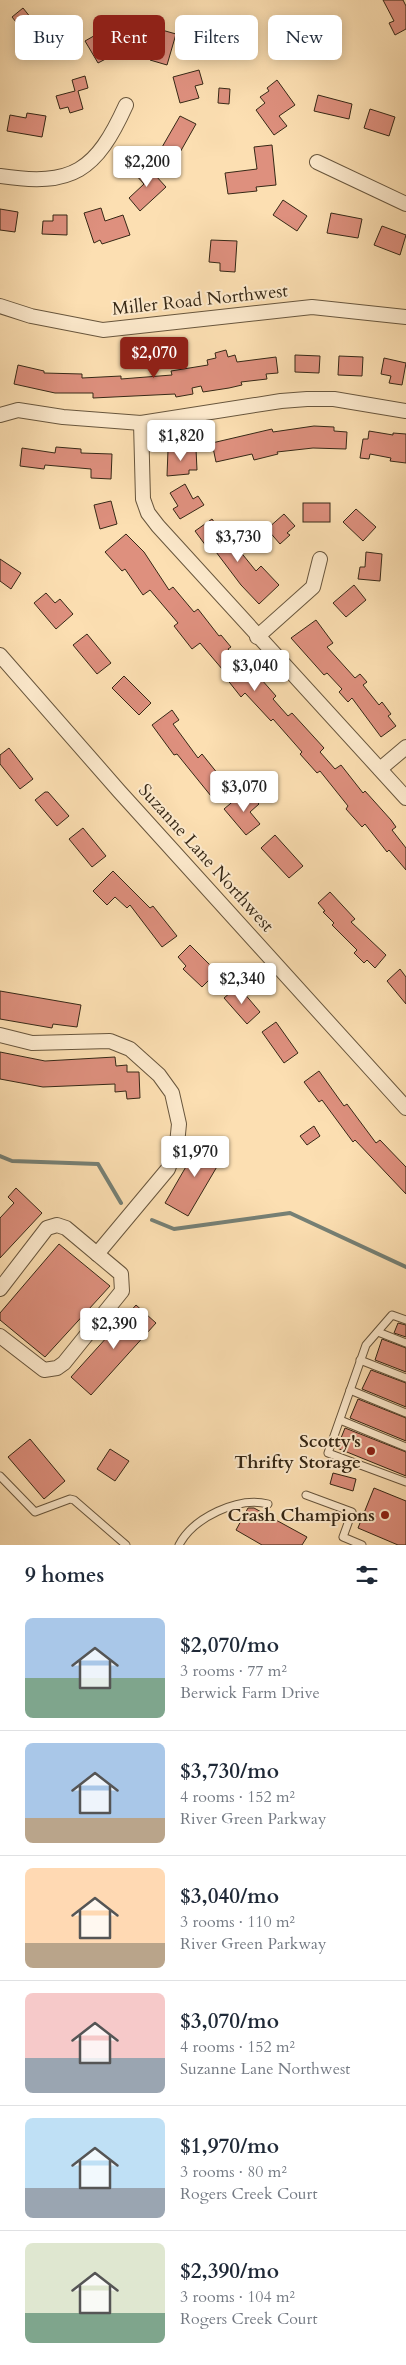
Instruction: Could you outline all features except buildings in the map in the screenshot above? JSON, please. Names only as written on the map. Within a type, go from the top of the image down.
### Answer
[{"type":"street","points":[[0,176],[51,180],[72,174],[92,161],[111,138],[126,105]]},
{"type":"street","points":[[317,162],[406,204]]},
{"type":"street","name":"Miller Road Northwest","points":[[0,306],[31,316],[103,330],[312,307],[406,317]]},
{"type":"street","points":[[0,415],[18,410],[63,417],[141,423],[281,400],[307,399],[334,399],[406,411]]},
{"type":"street","points":[[141,423],[143,499],[148,512],[158,526],[257,637],[406,798]]},
{"type":"street","points":[[257,637],[313,587],[320,559]]},
{"type":"street","name":"Suzanne Lane Northwest","points":[[0,655],[119,792],[406,1108]]},
{"type":"street","points":[[380,769],[406,747]]},
{"type":"street","points":[[0,1036],[32,1043],[110,1041],[130,1049],[159,1075],[172,1093],[179,1124],[177,1144],[168,1169],[97,1254]]},
{"type":"street","points":[[0,1289],[48,1228],[57,1225],[66,1228],[121,1274],[122,1291],[64,1363],[57,1368],[44,1370],[0,1336]]},
{"type":"lane","points":[[406,1320],[392,1315],[366,1345],[328,1453],[406,1482]]},
{"type":"lane","points":[[378,1332],[406,1343]]},
{"type":"lane","points":[[360,1360],[406,1378]]},
{"type":"lane","points":[[350,1390],[406,1413]]},
{"type":"lane","points":[[340,1420],[406,1447]]},
{"type":"lane","points":[[0,1476],[35,1512],[70,1499],[74,1500],[126,1545]]},
{"type":"lane","points":[[306,1495],[352,1512],[343,1538],[362,1545]]},
{"type":"lane","points":[[179,1545],[189,1530],[215,1513],[258,1501],[268,1504]]},
{"type":"waterway","points":[[0,1156],[12,1161],[98,1164],[121,1203]]},
{"type":"waterway","points":[[152,1220],[174,1229],[290,1213],[406,1267]]},
{"type":"place","name":"Scotty's Thrifty Storage","points":[[371,1451]]},
{"type":"place","name":"Crash Champions","points":[[385,1515]]}]
